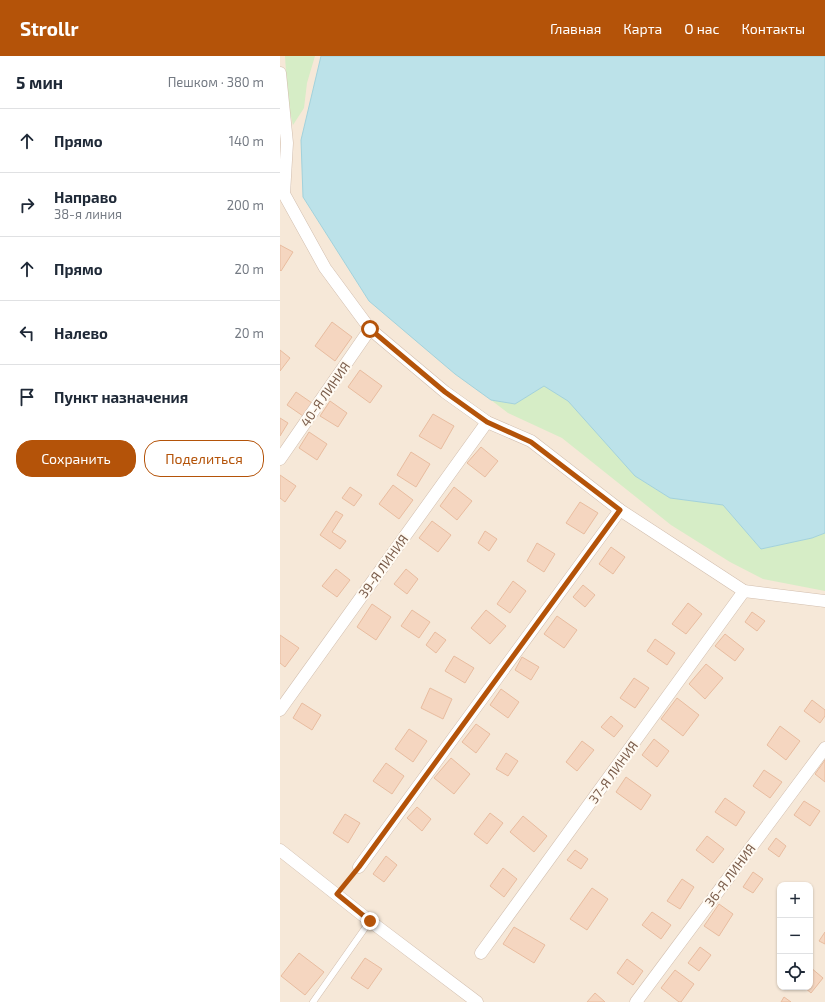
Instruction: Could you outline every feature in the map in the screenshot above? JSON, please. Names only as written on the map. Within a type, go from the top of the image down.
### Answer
[{"type":"street","points":[[280,73],[287,143],[282,197],[325,268],[370,329],[445,392],[487,422],[531,442],[620,510],[744,591],[825,601]]},
{"type":"street","name":"40-Я ЛИНИЯ","points":[[280,459],[370,329]]},
{"type":"street","name":"39-Я ЛИНИЯ","points":[[280,710],[487,422]]},
{"type":"street","points":[[359,867],[620,510]]},
{"type":"street","name":"37-Я ЛИНИЯ","points":[[480,954],[744,591]]},
{"type":"street","name":"36-Я ЛИНИЯ","points":[[636,1002],[825,748]]},
{"type":"street","points":[[280,850],[370,921],[477,1002]]},
{"type":"lane","points":[[313,1002],[370,921]]},
{"type":"path","points":[[337,894],[359,867]]},
{"type":"shaded area","points":[[280,56],[825,56],[825,1002],[280,1002]]},
{"type":"green space","points":[[285,56],[315,56],[307,83],[304,108],[293,125],[288,104]]},
{"type":"green space","points":[[544,386],[568,401],[635,476],[670,498],[723,505],[761,549],[812,538],[825,533],[825,591],[763,579],[730,562],[671,525],[562,438],[508,413],[491,400],[515,404]]},
{"type":"water","points":[[321,56],[825,56],[825,533],[812,538],[761,549],[723,505],[670,498],[635,476],[568,401],[544,386],[515,404],[491,400],[455,374],[369,301],[303,197],[301,140]]},
{"type":"building","points":[[280,245],[293,252],[281,271],[280,270]]},
{"type":"building","points":[[332,322],[352,337],[335,361],[315,346]]},
{"type":"building","points":[[280,350],[290,358],[280,371]]},
{"type":"building","points":[[360,370],[382,386],[370,403],[348,387]]},
{"type":"building","points":[[296,392],[312,403],[303,416],[287,405]]},
{"type":"building","points":[[330,401],[347,413],[338,427],[320,416]]},
{"type":"building","points":[[433,414],[454,426],[441,449],[419,436]]},
{"type":"building","points":[[280,418],[288,423],[280,436]]},
{"type":"building","points":[[309,432],[327,444],[317,460],[299,448]]},
{"type":"building","points":[[481,447],[498,461],[485,477],[467,463]]},
{"type":"building","points":[[411,452],[430,464],[416,487],[397,475]]},
{"type":"building","points":[[280,475],[296,486],[285,502],[280,498]]},
{"type":"building","points":[[393,485],[413,500],[399,519],[379,504]]},
{"type":"building","points":[[350,487],[362,495],[354,506],[342,498]]},
{"type":"building","points":[[454,487],[472,501],[457,520],[440,506]]},
{"type":"building","points":[[580,502],[598,513],[584,534],[566,523]]},
{"type":"building","points":[[336,511],[343,515],[332,532],[346,541],[340,549],[320,535]]},
{"type":"building","points":[[432,521],[451,535],[438,552],[419,538]]},
{"type":"building","points":[[485,531],[497,539],[489,551],[478,543]]},
{"type":"building","points":[[537,543],[555,554],[544,572],[527,561]]},
{"type":"building","points":[[611,547],[625,557],[613,574],[599,564]]},
{"type":"building","points":[[336,569],[350,580],[337,597],[322,586]]},
{"type":"building","points":[[406,569],[418,579],[407,594],[394,584]]},
{"type":"building","points":[[513,581],[526,591],[510,613],[497,604]]},
{"type":"building","points":[[583,585],[595,595],[585,607],[573,597]]},
{"type":"building","points":[[688,603],[702,614],[686,634],[672,624]]},
{"type":"building","points":[[372,604],[391,617],[376,640],[357,627]]},
{"type":"building","points":[[412,610],[430,622],[419,638],[401,626]]},
{"type":"building","points":[[486,610],[506,626],[490,644],[471,628]]},
{"type":"building","points":[[752,612],[765,621],[757,631],[745,622]]},
{"type":"building","points":[[557,616],[577,630],[564,648],[544,634]]},
{"type":"building","points":[[435,632],[446,640],[436,653],[426,645]]},
{"type":"building","points":[[725,634],[744,649],[735,661],[715,646]]},
{"type":"building","points":[[280,635],[299,648],[285,667],[280,663]]},
{"type":"building","points":[[655,639],[675,653],[667,665],[647,651]]},
{"type":"building","points":[[454,656],[474,668],[465,683],[445,671]]},
{"type":"building","points":[[522,657],[539,667],[531,680],[515,670]]},
{"type":"building","points":[[706,664],[723,678],[705,699],[689,684]]},
{"type":"building","points":[[634,678],[649,688],[635,708],[620,698]]},
{"type":"building","points":[[430,688],[452,699],[443,719],[421,708]]},
{"type":"building","points":[[501,689],[519,702],[508,718],[490,705]]},
{"type":"building","points":[[677,698],[699,715],[683,736],[661,719]]},
{"type":"building","points":[[812,700],[825,710],[825,716],[820,723],[804,711]]},
{"type":"building","points":[[302,703],[321,715],[312,730],[293,718]]},
{"type":"building","points":[[611,716],[623,726],[614,737],[601,727]]},
{"type":"building","points":[[476,724],[490,734],[476,753],[462,742]]},
{"type":"building","points":[[780,726],[800,741],[786,760],[767,745]]},
{"type":"building","points":[[409,729],[427,741],[413,762],[395,749]]},
{"type":"building","points":[[654,739],[669,751],[657,767],[642,755]]},
{"type":"building","points":[[582,741],[594,750],[577,771],[566,762]]},
{"type":"building","points":[[506,753],[518,761],[508,776],[496,769]]},
{"type":"building","points":[[451,758],[470,774],[454,794],[434,778]]},
{"type":"building","points":[[825,760],[825,782],[815,774]]},
{"type":"building","points":[[386,763],[404,776],[392,794],[373,781]]},
{"type":"building","points":[[764,770],[782,782],[770,798],[753,786]]},
{"type":"building","points":[[626,777],[651,795],[641,810],[616,792]]},
{"type":"building","points":[[725,798],[745,812],[736,826],[715,812]]},
{"type":"building","points":[[804,801],[820,811],[810,826],[794,815]]},
{"type":"building","points":[[417,807],[431,819],[422,831],[407,818]]},
{"type":"building","points":[[490,813],[503,823],[487,844],[474,834]]},
{"type":"building","points":[[345,814],[360,823],[348,843],[333,833]]},
{"type":"building","points":[[523,816],[547,836],[534,852],[510,832]]},
{"type":"building","points":[[707,836],[724,849],[713,863],[696,850]]},
{"type":"building","points":[[776,838],[786,846],[779,857],[768,849]]},
{"type":"building","points":[[575,850],[588,859],[581,869],[567,860]]},
{"type":"building","points":[[386,856],[397,865],[384,882],[373,874]]},
{"type":"building","points":[[503,868],[517,879],[504,897],[490,886]]},
{"type":"building","points":[[753,872],[763,879],[753,893],[743,887]]},
{"type":"building","points":[[682,879],[694,887],[680,909],[667,901]]},
{"type":"building","points":[[592,888],[608,899],[587,930],[570,919]]},
{"type":"building","points":[[719,904],[733,914],[719,936],[704,926]]},
{"type":"building","points":[[652,912],[671,925],[661,939],[642,925]]},
{"type":"building","points":[[514,927],[545,945],[534,963],[503,944]]},
{"type":"building","points":[[825,932],[825,944],[819,941]]},
{"type":"building","points":[[700,947],[711,955],[699,971],[688,963]]},
{"type":"building","points":[[299,953],[324,972],[305,995],[281,976]]},
{"type":"building","points":[[365,958],[382,969],[368,989],[351,978]]},
{"type":"building","points":[[627,959],[643,971],[633,985],[617,973]]},
{"type":"building","points":[[675,970],[694,984],[681,1002],[661,988]]},
{"type":"building","points":[[813,970],[823,978],[811,993],[808,990],[813,990]]},
{"type":"building","points":[[595,993],[605,1002],[587,1002]]},
{"type":"building","points":[[784,997],[791,1002],[781,1002]]},
{"type":"route","points":[[370,329],[445,392],[487,422],[531,442],[620,510],[359,867],[337,894],[370,921]]}]
